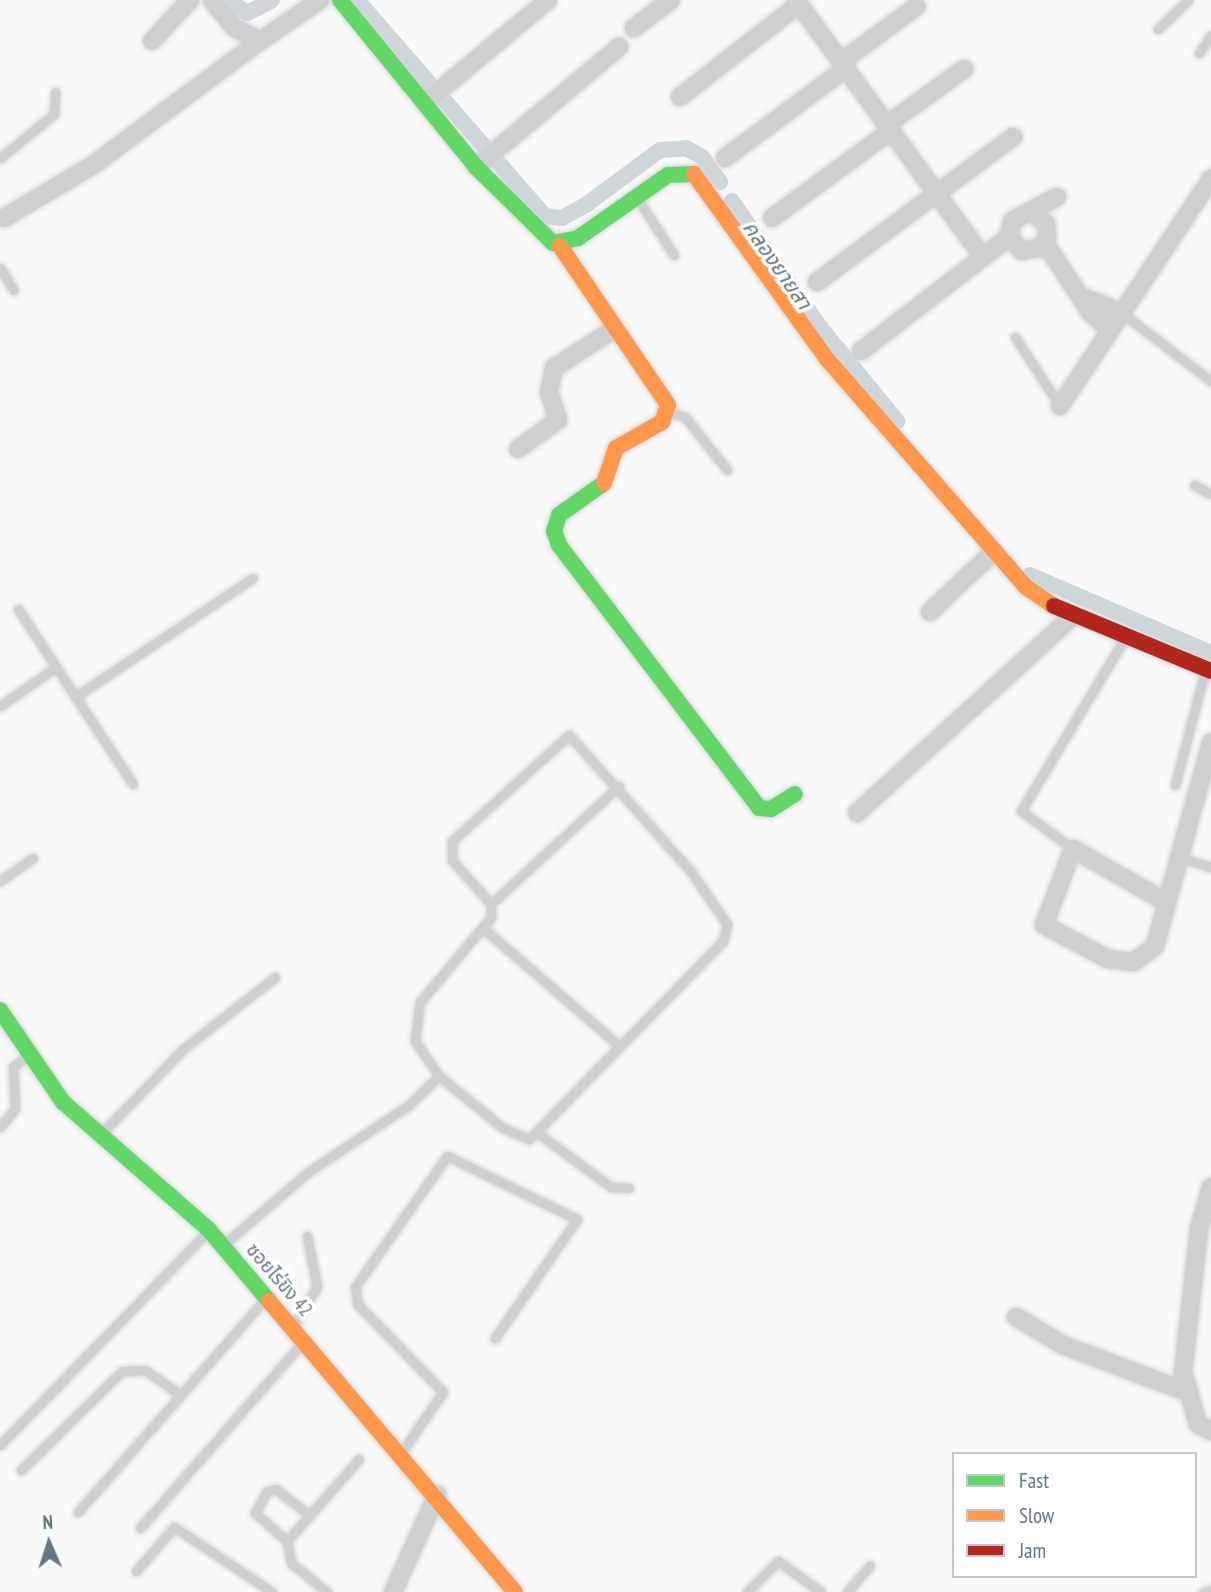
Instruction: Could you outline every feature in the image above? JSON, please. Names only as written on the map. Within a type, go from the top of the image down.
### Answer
[{"type":"street","points":[[152,41],[191,0]]},
{"type":"street","points":[[212,0],[235,29],[260,41]]},
{"type":"street","points":[[1,217],[93,165],[260,41],[320,0]]},
{"type":"street","points":[[340,0],[426,103],[484,160],[560,246],[614,329],[664,398],[667,412],[662,422],[616,448],[603,485],[559,515],[554,531],[570,562],[759,807],[771,809],[795,794]]},
{"type":"street","points":[[426,103],[548,0]]},
{"type":"street","points":[[634,28],[671,0]]},
{"type":"street","points":[[680,97],[798,2],[982,256]]},
{"type":"street","points":[[724,158],[917,6]]},
{"type":"street","points":[[484,160],[619,47]]},
{"type":"street","points":[[772,218],[964,69]]},
{"type":"street","points":[[817,282],[1013,137]]},
{"type":"street","points":[[560,246],[681,170],[699,174],[827,359],[992,552],[1026,587],[1072,617],[1208,670]]},
{"type":"street","points":[[1060,406],[1120,312],[1211,179]]},
{"type":"street","points":[[861,351],[1009,237],[1016,216],[1033,213],[1058,197]]},
{"type":"street","points":[[1033,213],[1046,224],[1045,243],[1088,299],[1090,312],[1110,330]]},
{"type":"street","points":[[1009,237],[1022,251],[1045,243]]},
{"type":"street","points":[[1088,299],[1120,312]]},
{"type":"street","points":[[518,449],[558,420],[549,392],[554,368],[614,329]]},
{"type":"street","points":[[930,612],[992,552]]},
{"type":"street","points":[[857,813],[1072,617]]},
{"type":"street","points":[[1166,902],[1073,849],[1051,899],[1047,929],[1108,959],[1134,962],[1155,946],[1211,743]]},
{"type":"street","name":"ซอยไร่ขิง 42","points":[[0,1010],[28,1055],[64,1102],[209,1230],[304,1341],[378,1437],[401,1453],[515,1592]]},
{"type":"street","points":[[1211,1187],[1195,1258],[1187,1392],[1198,1424],[1211,1431]]},
{"type":"street","points":[[1016,1317],[1063,1345],[1187,1392]]},
{"type":"street","points":[[393,1592],[437,1495]]},
{"type":"lane","points":[[1158,29],[1188,0]]},
{"type":"lane","points":[[1199,53],[1211,35]]},
{"type":"lane","points":[[0,158],[54,114],[55,92]]},
{"type":"lane","points":[[637,196],[674,256]]},
{"type":"lane","points":[[0,268],[14,290]]},
{"type":"lane","points":[[1120,312],[1211,381]]},
{"type":"lane","points":[[1015,337],[1060,406]]},
{"type":"lane","points":[[667,412],[685,417],[727,470]]},
{"type":"lane","points":[[1194,485],[1211,494]]},
{"type":"lane","points":[[75,697],[253,579]]},
{"type":"lane","points":[[18,609],[133,784]]},
{"type":"lane","points":[[1073,849],[1021,811],[1125,637]]},
{"type":"lane","points":[[0,706],[56,667]]},
{"type":"lane","points":[[1175,785],[1208,670]]},
{"type":"lane","points":[[491,904],[452,860],[452,841],[562,737],[576,738],[619,786],[704,890],[727,932],[618,1045],[539,1134],[520,1138],[439,1076],[415,1041],[420,1002],[483,928],[491,904],[619,786]]},
{"type":"lane","points":[[1178,857],[1211,867]]},
{"type":"lane","points":[[0,881],[33,858]]},
{"type":"lane","points":[[483,928],[618,1045]]},
{"type":"lane","points":[[100,1135],[182,1050],[275,977]]},
{"type":"lane","points":[[0,1127],[15,1109],[13,1067],[28,1055]]},
{"type":"lane","points":[[222,1246],[309,1172],[409,1105],[439,1076]]},
{"type":"lane","points":[[539,1134],[611,1187],[629,1188]]},
{"type":"lane","points":[[401,1453],[443,1392],[358,1305],[355,1287],[447,1156],[576,1219],[495,1338]]},
{"type":"lane","points":[[0,1445],[209,1230]]},
{"type":"lane","points":[[292,1327],[317,1287],[307,1236]]},
{"type":"lane","points":[[78,1512],[177,1393],[267,1297]]},
{"type":"lane","points":[[140,1528],[304,1341]]},
{"type":"lane","points":[[21,1469],[122,1371],[145,1370],[177,1393]]},
{"type":"lane","points":[[327,1592],[290,1563],[288,1541],[359,1459]]},
{"type":"lane","points":[[288,1541],[255,1513],[267,1491],[276,1489],[309,1515]]},
{"type":"lane","points":[[136,1571],[174,1527],[272,1592]]},
{"type":"lane","points":[[747,1592],[778,1561],[821,1592]]},
{"type":"lane","points":[[847,1592],[870,1566]]},
{"type":"lane","points":[[1204,1592],[1211,1590]]},
{"type":"waterway","name":"คลองยายสา","points":[[229,0],[247,13],[272,0]]},
{"type":"waterway","name":"คลองยายสา","points":[[357,0],[545,216],[562,218],[587,204],[660,150],[686,148],[702,157],[720,182]]},
{"type":"waterway","name":"คลองยายสา","points":[[732,201],[820,327],[897,421]]},
{"type":"waterway","name":"คลองยายสา","points":[[1030,575],[1211,653]]},
{"type":"traffic: fast","points":[[340,0],[476,167],[553,243],[578,238],[668,175],[694,174]]},
{"type":"traffic: fast","points":[[604,483],[559,515],[554,531],[559,545],[759,808],[771,809],[795,794]]},
{"type":"traffic: fast","points":[[0,1010],[63,1102],[209,1230],[269,1301]]},
{"type":"traffic: slow","points":[[694,174],[827,359],[1026,587],[1054,606]]},
{"type":"traffic: slow","points":[[560,246],[668,405],[662,422],[616,448],[604,483]]},
{"type":"traffic: slow","points":[[269,1301],[515,1592]]},
{"type":"traffic: jam","points":[[1054,606],[1211,671]]}]
